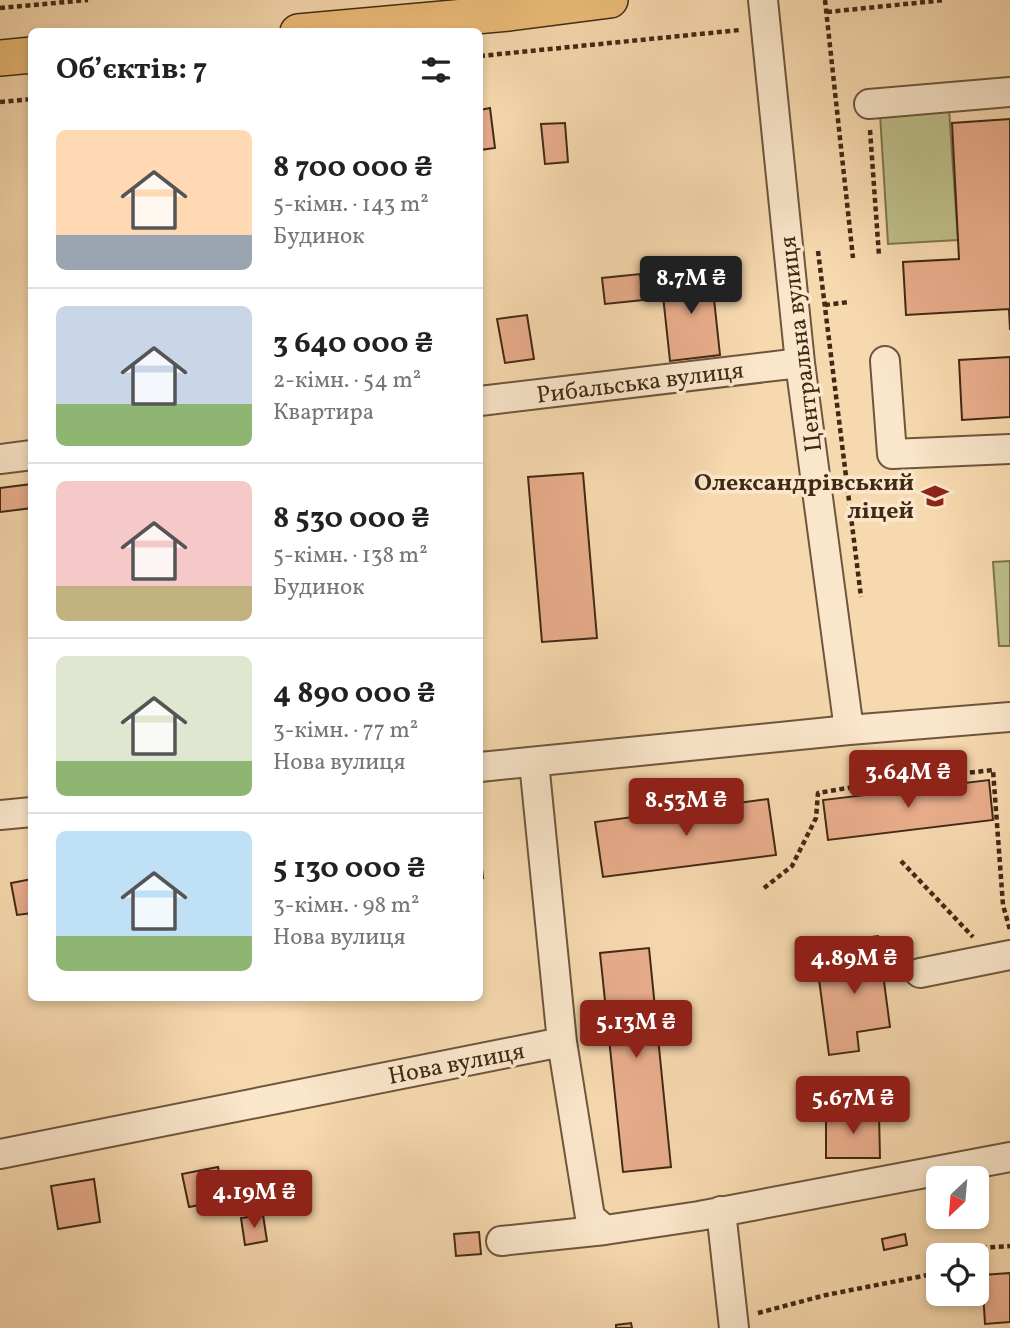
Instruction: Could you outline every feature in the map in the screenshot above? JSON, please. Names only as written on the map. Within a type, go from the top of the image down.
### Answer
[{"type":"main road","points":[[330,28],[508,6],[610,0]]},
{"type":"main road","points":[[0,58],[28,55]]},
{"type":"street","name":"Центральна вулиця","points":[[763,0],[800,363],[860,729]]},
{"type":"street","points":[[869,104],[1010,92]]},
{"type":"street","points":[[885,361],[892,454],[1010,449]]},
{"type":"street","name":"Рибальська вулиця","points":[[483,401],[800,363]]},
{"type":"street","points":[[0,459],[28,456]]},
{"type":"street","points":[[483,766],[1010,717]]},
{"type":"street","points":[[534,762],[562,1042],[590,1217],[605,1230]]},
{"type":"street","points":[[0,815],[28,812]]},
{"type":"street","points":[[920,973],[1002,957]]},
{"type":"street","name":"Нова вулиця","points":[[0,1154],[562,1042]]},
{"type":"street","points":[[501,1241],[605,1230],[721,1211],[1010,1157]]},
{"type":"street","points":[[721,1211],[734,1324]]},
{"type":"path","points":[[0,8],[88,0]]},
{"type":"path","points":[[825,0],[853,258]]},
{"type":"path","points":[[827,12],[945,0]]},
{"type":"path","points":[[483,56],[753,29],[755,36],[766,33]]},
{"type":"path","points":[[0,102],[28,99]]},
{"type":"path","points":[[869,104],[879,256]]},
{"type":"path","points":[[816,238],[862,605]]},
{"type":"path","points":[[825,305],[849,302]]},
{"type":"path","points":[[860,729],[877,783]]},
{"type":"path","points":[[764,888],[792,866],[816,818],[818,793],[877,783],[993,770],[1003,905],[1010,929]]},
{"type":"path","points":[[901,861],[1002,957]]},
{"type":"path","points":[[989,1247],[1010,1246]]},
{"type":"path","points":[[734,1324],[826,1295],[926,1275]]},
{"type":"green space","points":[[949,109],[958,240],[888,244],[880,114]]},
{"type":"green space","points":[[1010,561],[1010,646],[999,646],[993,562]]},
{"type":"building","points":[[490,108],[495,148],[483,150],[483,109]]},
{"type":"building","points":[[1010,119],[1010,330],[1009,309],[906,315],[903,262],[959,259],[952,123]]},
{"type":"building","points":[[565,123],[568,162],[545,164],[541,124]]},
{"type":"building","points":[[711,271],[720,355],[670,361],[661,277]]},
{"type":"building","points":[[640,274],[643,300],[605,304],[602,278]]},
{"type":"building","points":[[527,315],[534,359],[505,363],[497,319]]},
{"type":"building","points":[[1010,357],[1010,417],[962,420],[959,360]]},
{"type":"building","points":[[583,473],[597,638],[542,642],[528,477]]},
{"type":"building","points":[[28,484],[28,508],[0,512],[0,488]]},
{"type":"building","points":[[989,780],[993,820],[828,840],[823,800]]},
{"type":"building","points":[[768,799],[776,855],[603,877],[595,822]]},
{"type":"building","points":[[28,880],[28,914],[17,915],[11,883]]},
{"type":"building","points":[[878,936],[890,1027],[857,1032],[859,1051],[829,1055],[817,964],[851,959],[848,940]]},
{"type":"building","points":[[649,948],[671,1167],[623,1172],[600,953]]},
{"type":"building","points":[[879,1114],[880,1158],[826,1158],[826,1115]]},
{"type":"building","points":[[218,1167],[225,1200],[189,1207],[182,1174]]},
{"type":"building","points":[[94,1179],[100,1222],[58,1229],[51,1186]]},
{"type":"building","points":[[263,1215],[267,1241],[245,1245],[241,1218]]},
{"type":"building","points":[[479,1232],[481,1254],[456,1256],[454,1234]]},
{"type":"building","points":[[905,1234],[907,1245],[884,1250],[882,1239]]},
{"type":"building","points":[[1010,1273],[1010,1322],[985,1324],[984,1306],[989,1306],[989,1274]]},
{"type":"building","points":[[631,1323],[632,1328],[616,1328],[616,1325]]},
{"type":"place","name":"Олександрівський ліцей","points":[[935,496]]}]
